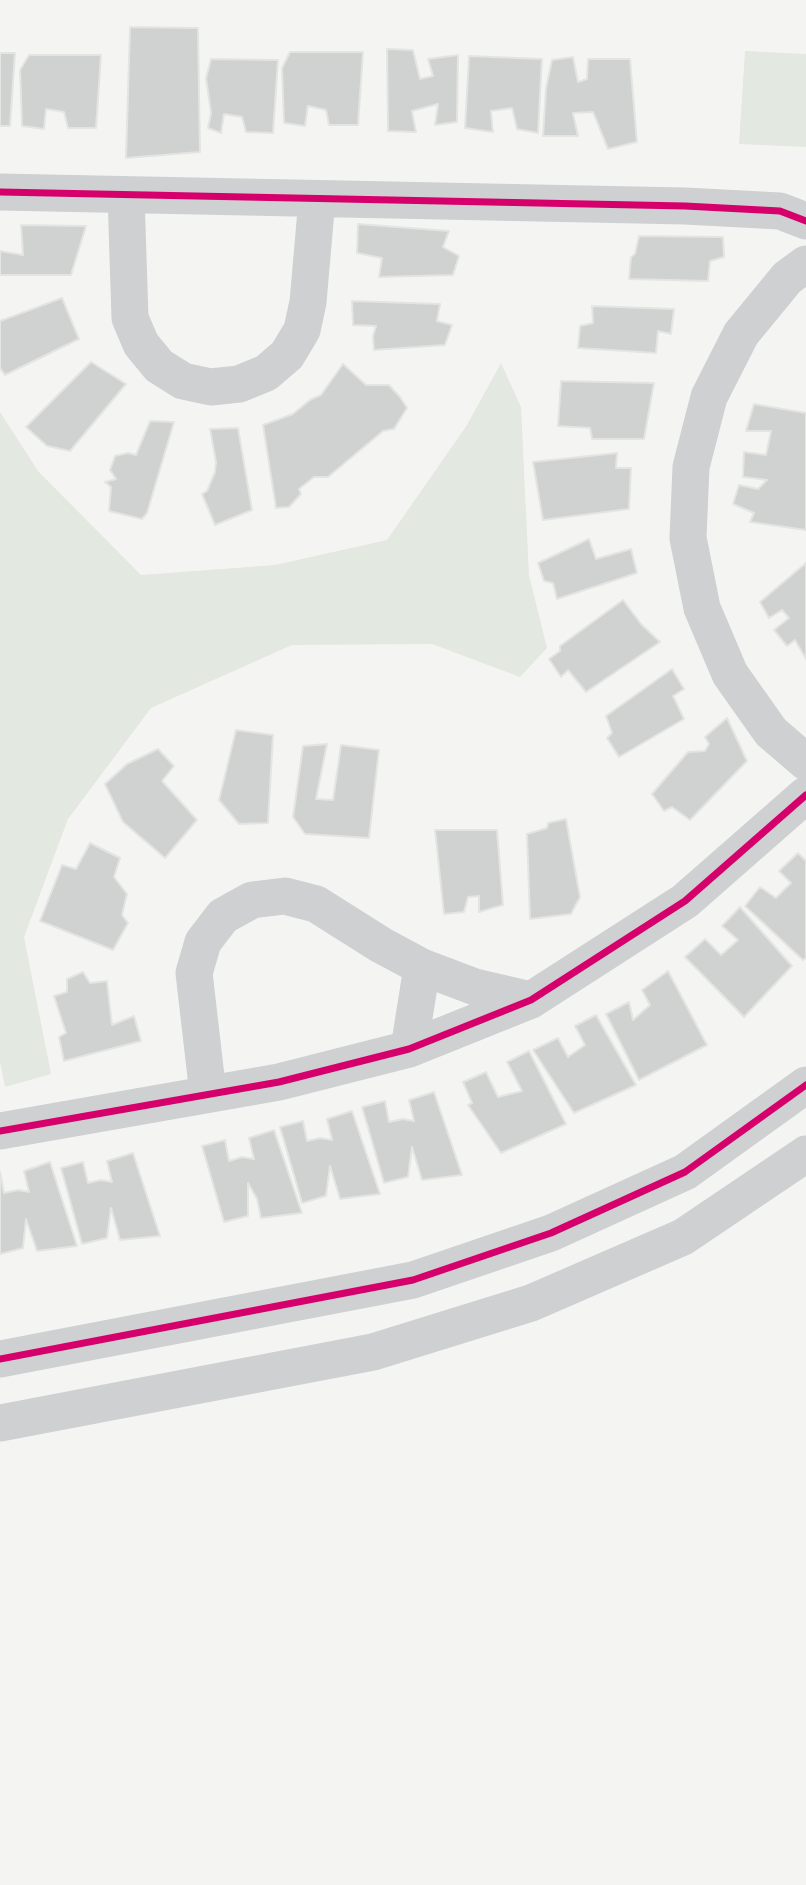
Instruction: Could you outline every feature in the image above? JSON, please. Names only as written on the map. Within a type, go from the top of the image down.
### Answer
[{"type":"street","points":[[0,192],[685,205],[780,211],[806,221]]},
{"type":"street","points":[[126,195],[130,318],[141,344],[159,366],[183,381],[211,387],[239,384],[266,373],[287,355],[302,330],[308,302],[317,199]]},
{"type":"street","points":[[806,264],[787,278],[741,334],[709,397],[691,467],[688,538],[702,608],[730,674],[771,732],[806,762]]},
{"type":"street","points":[[0,1130],[279,1082],[409,1049],[531,1000],[685,901],[806,796]]},
{"type":"street","points":[[208,1094],[194,973],[203,942],[223,916],[252,900],[285,896],[316,904],[381,946],[422,967],[475,987],[531,1000]]},
{"type":"street","points":[[409,1049],[422,967]]},
{"type":"street","points":[[0,1359],[413,1280],[551,1233],[685,1172],[806,1085]]},
{"type":"street","points":[[0,1423],[373,1352],[531,1303],[683,1237],[806,1154]]},
{"type":"shaded area","points":[[745,51],[806,54],[806,147],[739,144]]},
{"type":"shaded area","points":[[501,363],[521,407],[529,575],[547,648],[520,677],[432,644],[292,645],[151,708],[68,819],[24,937],[51,1074],[5,1087],[0,1062],[0,412],[38,471],[141,575],[275,565],[387,540],[467,425]]},
{"type":"building","points":[[130,27],[198,28],[200,152],[126,158]]},
{"type":"building","points":[[387,49],[413,50],[420,79],[433,76],[428,59],[458,55],[457,122],[435,125],[438,104],[412,111],[416,132],[388,131]]},
{"type":"building","points":[[290,52],[363,52],[358,125],[329,125],[326,110],[308,106],[305,126],[284,123],[282,68]]},
{"type":"building","points":[[0,53],[15,53],[10,126],[0,126]]},
{"type":"building","points":[[29,55],[101,55],[96,128],[68,128],[64,112],[46,109],[44,129],[22,126],[20,70]]},
{"type":"building","points":[[469,56],[542,59],[538,133],[517,129],[512,108],[491,111],[493,132],[465,128]]},
{"type":"building","points":[[573,57],[578,82],[587,79],[588,59],[630,59],[637,142],[608,149],[593,112],[573,113],[578,136],[543,136],[546,88],[552,60]]},
{"type":"building","points":[[211,59],[278,60],[273,133],[246,132],[242,117],[224,114],[221,133],[208,128],[211,113],[206,78]]},
{"type":"building","points":[[358,224],[449,231],[443,247],[459,256],[453,275],[379,277],[382,258],[357,253]]},
{"type":"building","points":[[21,225],[86,226],[71,275],[0,275],[0,251],[23,255]]},
{"type":"building","points":[[639,236],[723,237],[724,257],[710,261],[708,281],[629,279],[631,257],[635,254]]},
{"type":"building","points":[[62,298],[79,339],[5,375],[0,368],[0,321]]},
{"type":"building","points":[[352,301],[440,304],[437,321],[452,325],[445,345],[374,350],[373,336],[376,326],[353,325]]},
{"type":"building","points":[[592,306],[674,309],[671,334],[658,331],[656,353],[578,348],[580,326],[593,323]]},
{"type":"building","points":[[91,362],[126,384],[70,451],[47,446],[26,427]]},
{"type":"building","points":[[343,364],[366,385],[389,385],[407,408],[394,429],[383,431],[328,477],[314,477],[299,489],[301,494],[289,507],[276,508],[263,425],[293,414],[321,395]]},
{"type":"building","points":[[561,381],[654,383],[644,439],[592,439],[590,428],[558,426]]},
{"type":"building","points":[[754,404],[806,413],[806,530],[750,522],[754,513],[733,504],[739,485],[758,489],[767,480],[743,477],[744,452],[766,455],[771,431],[746,431]]},
{"type":"building","points":[[150,421],[174,422],[147,513],[142,519],[109,511],[111,487],[105,482],[116,479],[110,470],[115,456],[128,453],[136,455]]},
{"type":"building","points":[[238,428],[252,510],[215,525],[202,494],[207,491],[215,472],[216,462],[210,429]]},
{"type":"building","points":[[617,453],[616,468],[631,468],[629,509],[543,520],[533,462]]},
{"type":"building","points":[[589,539],[596,559],[631,549],[637,573],[557,599],[553,583],[544,581],[538,563]]},
{"type":"building","points":[[806,563],[806,659],[795,640],[787,646],[774,630],[789,618],[782,610],[769,618],[760,602]]},
{"type":"building","points":[[623,600],[641,624],[660,642],[586,692],[568,670],[561,677],[549,659],[560,651],[560,646]]},
{"type":"building","points":[[672,669],[684,689],[673,696],[684,719],[619,757],[607,738],[612,733],[606,716]]},
{"type":"building","points":[[727,718],[747,761],[690,820],[672,807],[664,811],[652,794],[688,752],[705,751],[709,744],[705,737]]},
{"type":"building","points":[[236,730],[273,735],[268,823],[239,824],[219,800]]},
{"type":"building","points":[[327,744],[316,799],[333,800],[341,745],[379,750],[369,838],[305,834],[293,817],[303,746]]},
{"type":"building","points":[[158,749],[174,766],[162,781],[197,820],[165,858],[123,822],[105,784],[127,764]]},
{"type":"building","points":[[566,819],[580,897],[571,914],[530,919],[527,834],[547,828],[548,823]]},
{"type":"building","points":[[435,830],[497,830],[503,905],[479,912],[479,896],[468,897],[464,912],[444,914]]},
{"type":"building","points":[[90,843],[120,858],[114,877],[127,894],[122,915],[128,923],[113,950],[40,921],[62,865],[76,869]]},
{"type":"building","points":[[798,853],[806,861],[806,958],[803,960],[745,906],[760,887],[776,898],[791,883],[779,871]]},
{"type":"building","points":[[740,907],[792,966],[744,1017],[685,957],[705,939],[721,955],[738,940],[722,926]]},
{"type":"building","points":[[668,971],[707,1045],[639,1080],[606,1014],[629,1002],[633,1020],[650,1005],[642,990]]},
{"type":"building","points":[[83,972],[90,983],[107,981],[112,1025],[134,1016],[141,1041],[64,1061],[59,1037],[66,1033],[54,996],[67,992],[67,979]]},
{"type":"building","points":[[596,1015],[636,1085],[574,1113],[533,1050],[558,1038],[568,1057],[585,1045],[575,1026]]},
{"type":"building","points":[[529,1051],[566,1124],[501,1153],[468,1105],[472,1103],[463,1082],[486,1072],[498,1097],[522,1091],[507,1062]]},
{"type":"building","points":[[434,1092],[462,1175],[422,1180],[412,1147],[408,1177],[384,1183],[362,1107],[385,1101],[389,1122],[403,1119],[414,1121],[409,1100]]},
{"type":"building","points":[[352,1111],[380,1194],[340,1199],[330,1166],[326,1196],[302,1203],[280,1127],[303,1121],[307,1141],[320,1138],[332,1140],[327,1119]]},
{"type":"building","points":[[274,1130],[302,1213],[261,1218],[257,1199],[248,1183],[248,1216],[224,1222],[202,1146],[225,1140],[229,1161],[242,1157],[254,1159],[249,1138]]},
{"type":"building","points":[[133,1153],[160,1236],[120,1240],[111,1208],[107,1238],[82,1244],[61,1168],[83,1162],[88,1183],[101,1180],[112,1182],[107,1161]]},
{"type":"building","points":[[50,1162],[77,1246],[37,1251],[26,1219],[23,1248],[0,1254],[0,1172],[4,1193],[18,1190],[29,1192],[24,1171]]},
{"type":"cycle path","points":[[0,192],[685,206],[780,211],[806,221]]},
{"type":"cycle path","points":[[0,1131],[279,1082],[409,1049],[531,1000],[685,901],[806,795]]},
{"type":"cycle path","points":[[0,1359],[413,1280],[551,1233],[685,1172],[806,1085]]}]
